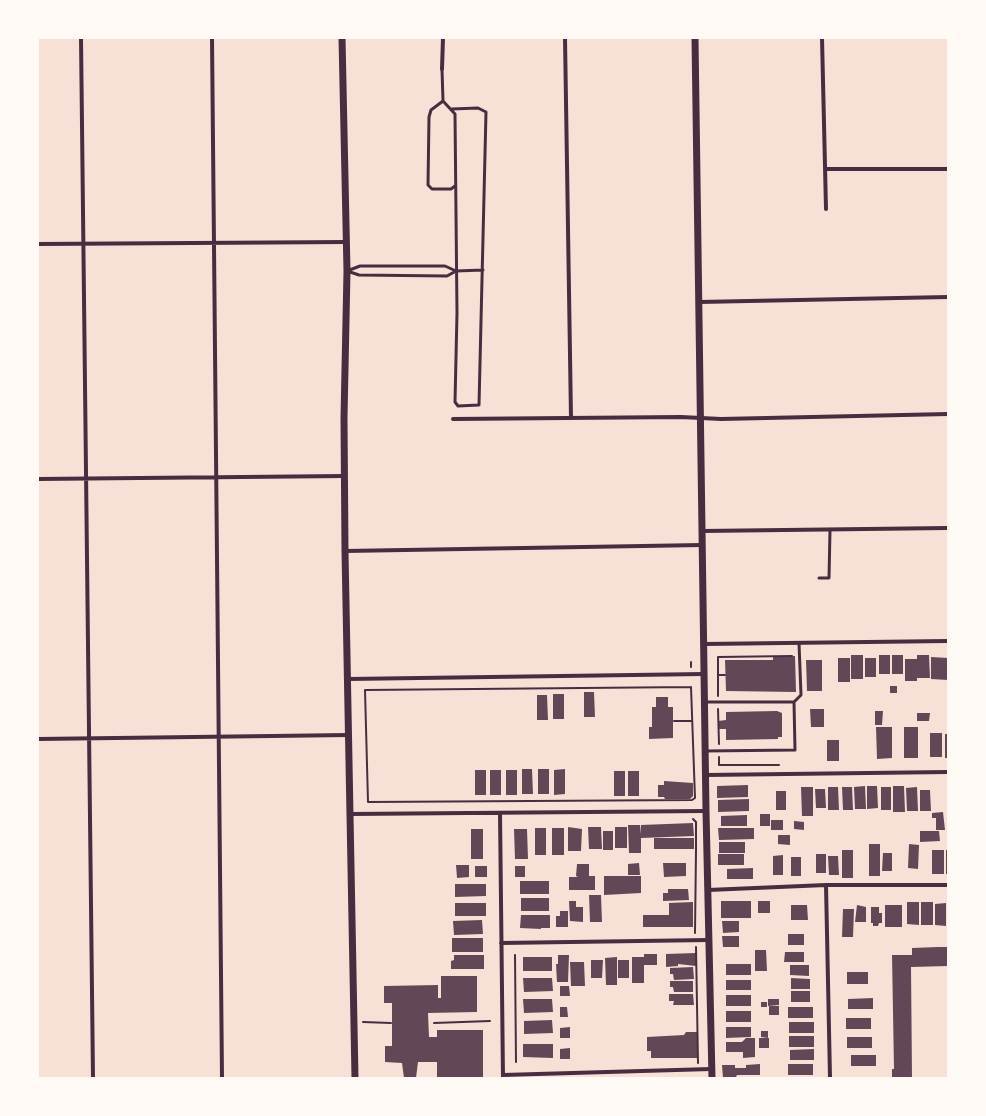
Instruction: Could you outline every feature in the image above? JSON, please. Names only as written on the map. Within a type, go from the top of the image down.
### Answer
[{"type":"street","points":[[81,38],[82,244],[90,738],[93,1078]]},
{"type":"street","points":[[212,38],[220,736],[222,1078]]},
{"type":"street","points":[[342,38],[347,271],[344,476],[355,1078]]},
{"type":"street","points":[[442,69],[443,38]]},
{"type":"street","points":[[565,38],[571,418]]},
{"type":"street","points":[[695,38],[705,752],[712,1078]]},
{"type":"street","points":[[822,38],[826,209]]},
{"type":"street","points":[[825,169],[948,169]]},
{"type":"street","points":[[38,244],[346,242]]},
{"type":"street","points":[[699,302],[948,297]]},
{"type":"street","points":[[453,419],[700,418],[948,414]]},
{"type":"street","points":[[38,479],[344,476]]},
{"type":"street","points":[[702,531],[948,528]]},
{"type":"street","points":[[345,551],[702,545]]},
{"type":"street","points":[[704,644],[948,641]]},
{"type":"street","points":[[348,679],[704,674]]},
{"type":"street","points":[[38,739],[349,735]]},
{"type":"street","points":[[706,775],[948,772]]},
{"type":"street","points":[[350,814],[706,811]]},
{"type":"street","points":[[500,813],[503,1076],[711,1069]]},
{"type":"street","points":[[708,890],[826,885],[948,885]]},
{"type":"street","points":[[826,885],[830,1078]]},
{"type":"street","points":[[501,943],[709,940]]},
{"type":"lane","points":[[442,69],[443,101],[455,114],[457,313],[455,402],[458,406],[479,405],[486,112],[478,108],[452,109]]},
{"type":"lane","points":[[443,101],[431,110],[428,116],[428,185],[432,189],[452,189],[455,185]]},
{"type":"lane","points":[[347,271],[360,266],[445,266],[456,272]]},
{"type":"lane","points":[[347,271],[360,275],[447,276],[456,272],[483,270]]},
{"type":"lane","points":[[819,578],[829,578],[830,530]]},
{"type":"lane","points":[[705,702],[794,702],[801,695],[799,643]]},
{"type":"lane","points":[[705,752],[795,750],[794,702]]},
{"type":"path","points":[[780,765],[718,766],[720,751],[718,657],[800,656]]},
{"type":"path","points":[[691,662],[695,798],[692,800],[696,829],[695,940],[698,1070]]},
{"type":"path","points":[[718,675],[725,675]]},
{"type":"path","points":[[691,687],[365,690],[368,802],[692,800]]},
{"type":"path","points":[[674,721],[692,721]]},
{"type":"path","points":[[515,955],[516,1062]]},
{"type":"path","points":[[434,1023],[490,1021]]},
{"type":"path","points":[[353,1023],[391,1022]]},
{"type":"building","points":[[851,655],[863,655],[863,679],[851,679]]},
{"type":"building","points":[[879,655],[890,655],[890,674],[879,674]]},
{"type":"building","points":[[892,655],[903,655],[903,674],[892,674]]},
{"type":"building","points":[[917,655],[929,655],[930,678],[917,678],[917,681],[905,681],[905,659],[917,659]]},
{"type":"building","points":[[795,656],[796,692],[726,691],[725,660],[773,660],[773,657]]},
{"type":"building","points":[[931,657],[948,658],[948,680],[931,679]]},
{"type":"building","points":[[838,658],[850,658],[850,682],[838,682]]},
{"type":"building","points":[[865,658],[876,658],[876,677],[865,677]]},
{"type":"building","points":[[806,660],[822,660],[822,691],[807,691]]},
{"type":"building","points":[[890,686],[897,686],[897,693],[890,693]]},
{"type":"building","points":[[584,692],[594,692],[595,717],[584,717]]},
{"type":"building","points":[[553,694],[564,694],[564,719],[553,719]]},
{"type":"building","points":[[537,695],[547,695],[548,720],[537,720]]},
{"type":"building","points":[[656,697],[668,697],[668,707],[673,707],[673,738],[649,739],[649,727],[652,727],[652,707],[656,707]]},
{"type":"building","points":[[810,709],[824,709],[824,727],[811,727]]},
{"type":"building","points":[[777,711],[782,713],[782,737],[778,737],[778,739],[726,740],[726,729],[718,729],[718,721],[726,720],[726,712]]},
{"type":"building","points":[[875,711],[883,711],[882,725],[875,725]]},
{"type":"building","points":[[917,713],[930,713],[929,721],[917,721]]},
{"type":"building","points":[[876,727],[892,727],[892,758],[877,759]]},
{"type":"building","points":[[904,727],[918,727],[918,758],[904,758]]},
{"type":"building","points":[[930,733],[942,733],[942,757],[930,757]]},
{"type":"building","points":[[945,734],[948,734],[948,758],[945,758]]},
{"type":"building","points":[[827,740],[839,740],[839,761],[827,761]]},
{"type":"building","points":[[522,769],[532,769],[533,794],[522,794]]},
{"type":"building","points":[[538,769],[549,769],[549,794],[538,794]]},
{"type":"building","points":[[565,769],[565,794],[554,795],[554,770]]},
{"type":"building","points":[[475,770],[486,770],[486,795],[475,795]]},
{"type":"building","points":[[490,770],[501,770],[501,795],[490,795]]},
{"type":"building","points":[[506,770],[517,770],[517,795],[506,795]]},
{"type":"building","points":[[614,771],[625,771],[625,796],[614,796]]},
{"type":"building","points":[[628,771],[639,771],[639,796],[628,796]]},
{"type":"building","points":[[664,781],[693,783],[693,796],[690,799],[665,799],[664,797],[658,797],[658,785],[664,785]]},
{"type":"building","points":[[748,785],[748,797],[717,798],[717,786]]},
{"type":"building","points":[[865,786],[866,809],[855,809],[854,787]]},
{"type":"building","points":[[867,786],[877,786],[878,808],[867,809]]},
{"type":"building","points":[[893,786],[904,786],[905,812],[893,812]]},
{"type":"building","points":[[801,787],[813,787],[813,816],[802,816]]},
{"type":"building","points":[[828,787],[838,787],[839,810],[828,810]]},
{"type":"building","points":[[842,787],[852,787],[853,810],[843,810]]},
{"type":"building","points":[[881,787],[891,787],[891,810],[881,810]]},
{"type":"building","points":[[917,787],[918,811],[907,811],[906,788]]},
{"type":"building","points":[[815,789],[825,789],[826,808],[816,808]]},
{"type":"building","points":[[920,790],[930,790],[931,811],[920,811]]},
{"type":"building","points":[[776,791],[786,791],[786,810],[776,810]]},
{"type":"building","points":[[749,799],[749,811],[718,812],[718,800]]},
{"type":"building","points":[[943,812],[945,830],[936,830],[936,818],[932,818],[932,813]]},
{"type":"building","points":[[760,814],[770,814],[770,826],[760,826]]},
{"type":"building","points":[[747,815],[747,826],[721,826],[721,816]]},
{"type":"building","points":[[771,820],[783,820],[783,830],[771,830]]},
{"type":"building","points":[[794,821],[804,822],[804,830],[794,829]]},
{"type":"building","points":[[693,823],[694,836],[641,838],[641,853],[629,853],[628,825],[640,825],[641,834],[641,825]]},
{"type":"building","points":[[568,827],[582,829],[581,851],[568,851]]},
{"type":"building","points":[[588,827],[601,827],[602,849],[589,849]]},
{"type":"building","points":[[615,827],[627,827],[627,848],[615,848]]},
{"type":"building","points":[[535,828],[546,828],[546,855],[535,855]]},
{"type":"building","points":[[552,828],[564,828],[564,855],[552,855]]},
{"type":"building","points":[[718,828],[754,828],[754,839],[719,840]]},
{"type":"building","points":[[471,829],[483,829],[483,859],[471,859]]},
{"type":"building","points":[[514,829],[527,829],[528,859],[515,859]]},
{"type":"building","points":[[603,831],[613,831],[613,850],[603,850]]},
{"type":"building","points":[[920,831],[939,831],[940,841],[920,842]]},
{"type":"building","points":[[778,835],[790,835],[790,845],[778,844]]},
{"type":"building","points":[[654,838],[694,838],[694,849],[654,849]]},
{"type":"building","points":[[719,842],[745,842],[745,853],[719,853]]},
{"type":"building","points":[[869,844],[880,844],[880,876],[869,876]]},
{"type":"building","points":[[909,844],[919,845],[918,869],[908,868]]},
{"type":"building","points":[[842,850],[853,850],[853,878],[842,878]]},
{"type":"building","points":[[932,850],[944,850],[944,874],[932,874]]},
{"type":"building","points":[[946,850],[948,850],[948,874],[946,874]]},
{"type":"building","points":[[883,853],[892,853],[892,871],[882,871]]},
{"type":"building","points":[[718,854],[744,854],[744,865],[718,865]]},
{"type":"building","points":[[816,854],[826,854],[826,873],[816,873]]},
{"type":"building","points":[[783,855],[783,875],[773,875],[773,856]]},
{"type":"building","points":[[828,856],[838,856],[839,875],[829,875]]},
{"type":"building","points":[[791,857],[801,857],[801,876],[791,876]]},
{"type":"building","points":[[639,863],[640,875],[628,875],[628,864]]},
{"type":"building","points":[[663,863],[686,863],[686,876],[664,877]]},
{"type":"building","points":[[577,864],[589,864],[589,876],[595,876],[595,890],[569,890],[569,877],[578,877],[576,876]]},
{"type":"building","points":[[456,865],[469,865],[469,877],[457,878]]},
{"type":"building","points":[[475,866],[487,866],[487,877],[475,877]]},
{"type":"building","points":[[515,866],[525,866],[525,877],[515,877]]},
{"type":"building","points":[[753,868],[753,879],[727,879],[727,869]]},
{"type":"building","points":[[604,876],[641,876],[641,893],[604,895]]},
{"type":"building","points":[[520,881],[549,881],[549,894],[520,894]]},
{"type":"building","points":[[455,884],[486,884],[486,896],[455,897]]},
{"type":"building","points":[[668,889],[688,889],[689,900],[663,901],[663,893],[668,893]]},
{"type":"building","points":[[589,895],[601,895],[602,922],[590,922]]},
{"type":"building","points":[[521,898],[549,898],[549,911],[521,911]]},
{"type":"building","points":[[569,901],[576,901],[576,907],[583,907],[583,922],[570,921]]},
{"type":"building","points":[[721,901],[751,901],[751,918],[721,918]]},
{"type":"building","points":[[758,901],[770,901],[770,913],[758,913]]},
{"type":"building","points":[[693,902],[693,927],[643,927],[643,915],[669,915],[669,903]]},
{"type":"building","points":[[907,902],[919,902],[919,925],[907,924]]},
{"type":"building","points":[[921,902],[933,902],[933,925],[921,925]]},
{"type":"building","points":[[455,903],[486,903],[486,916],[455,916]]},
{"type":"building","points":[[946,903],[946,926],[935,925],[935,904]]},
{"type":"building","points":[[791,905],[807,905],[808,920],[791,920]]},
{"type":"building","points":[[857,905],[866,907],[866,922],[855,922]]},
{"type":"building","points":[[885,905],[902,905],[902,927],[885,927]]},
{"type":"building","points":[[871,907],[879,907],[879,913],[882,913],[882,923],[879,923],[878,926],[873,926],[873,923],[871,923]]},
{"type":"building","points":[[843,909],[854,909],[853,937],[842,937]]},
{"type":"building","points":[[560,911],[568,911],[568,927],[556,927],[556,916],[560,916]]},
{"type":"building","points":[[521,915],[550,915],[550,928],[520,928]]},
{"type":"building","points":[[482,920],[483,934],[454,935],[453,921]]},
{"type":"building","points":[[722,921],[739,921],[739,932],[723,933]]},
{"type":"building","points":[[788,934],[804,934],[804,945],[788,945]]},
{"type":"building","points":[[722,936],[739,936],[739,947],[723,947]]},
{"type":"building","points":[[452,938],[483,938],[483,952],[452,952]]},
{"type":"building","points":[[948,947],[948,966],[911,967],[912,1078],[892,1078],[892,1069],[894,1069],[892,955],[912,955],[912,948]]},
{"type":"building","points":[[755,950],[766,950],[767,971],[755,971]]},
{"type":"building","points":[[785,952],[804,952],[804,962],[784,962]]},
{"type":"building","points":[[696,953],[696,966],[678,964],[678,966],[666,967],[666,954]]},
{"type":"building","points":[[644,954],[657,954],[657,965],[644,965],[644,983],[632,983],[632,957],[644,957]]},
{"type":"building","points":[[454,955],[484,955],[484,969],[451,969],[451,961],[454,960]]},
{"type":"building","points":[[558,955],[569,955],[568,982],[557,982],[556,964],[558,964]]},
{"type":"building","points":[[523,957],[552,957],[552,971],[523,971]]},
{"type":"building","points":[[617,957],[617,985],[606,985],[605,958]]},
{"type":"building","points":[[591,960],[603,960],[602,978],[591,978]]},
{"type":"building","points":[[618,960],[629,960],[629,978],[618,978]]},
{"type":"building","points":[[570,962],[584,962],[585,986],[571,986]]},
{"type":"building","points":[[726,964],[751,964],[751,975],[726,975]]},
{"type":"building","points":[[790,965],[809,965],[809,976],[790,975]]},
{"type":"building","points":[[693,967],[694,979],[674,980],[673,974],[670,974],[670,968]]},
{"type":"building","points":[[847,972],[868,972],[868,984],[847,984]]},
{"type":"building","points":[[441,976],[477,976],[477,1012],[428,1013],[429,1037],[437,1037],[437,1030],[483,1030],[483,1078],[437,1078],[437,1062],[418,1062],[416,1078],[404,1078],[402,1063],[385,1062],[385,1046],[392,1046],[392,1003],[384,1003],[384,986],[438,985],[438,998],[441,998]]},
{"type":"building","points":[[523,978],[552,978],[553,991],[524,992]]},
{"type":"building","points":[[791,978],[810,979],[810,989],[791,989]]},
{"type":"building","points":[[726,980],[751,980],[751,990],[726,990]]},
{"type":"building","points":[[670,981],[693,981],[693,992],[674,992],[673,987],[670,987]]},
{"type":"building","points":[[560,986],[569,986],[570,996],[560,996]]},
{"type":"building","points":[[791,991],[810,991],[810,1002],[791,1002]]},
{"type":"building","points":[[669,994],[693,994],[694,1005],[673,1005],[674,1001],[669,1001]]},
{"type":"building","points":[[726,995],[751,995],[751,1006],[726,1006]]},
{"type":"building","points":[[873,998],[873,1009],[848,1009],[848,999]]},
{"type":"building","points":[[523,999],[552,999],[553,1012],[524,1013]]},
{"type":"building","points":[[768,999],[779,999],[779,1005],[768,1006]]},
{"type":"building","points":[[761,1002],[767,1002],[767,1007],[761,1007]]},
{"type":"building","points":[[769,1006],[779,1006],[779,1015],[769,1015]]},
{"type":"building","points":[[560,1007],[567,1007],[568,1017],[560,1017]]},
{"type":"building","points":[[788,1007],[813,1007],[813,1018],[788,1018]]},
{"type":"building","points":[[726,1011],[751,1011],[751,1022],[726,1022]]},
{"type":"building","points":[[846,1018],[871,1018],[871,1029],[846,1029]]},
{"type":"building","points":[[552,1020],[553,1033],[524,1034],[524,1021]]},
{"type":"building","points":[[789,1022],[814,1022],[814,1033],[789,1033]]},
{"type":"building","points":[[570,1027],[570,1038],[560,1038],[560,1028]]},
{"type":"building","points":[[726,1027],[751,1027],[751,1037],[726,1038]]},
{"type":"building","points":[[761,1031],[768,1031],[768,1038],[761,1037]]},
{"type":"building","points":[[686,1032],[698,1032],[698,1058],[651,1058],[651,1051],[647,1051],[647,1037],[684,1035]]},
{"type":"building","points":[[789,1036],[814,1036],[814,1047],[789,1047]]},
{"type":"building","points":[[847,1037],[872,1037],[872,1048],[847,1048]]},
{"type":"building","points":[[746,1038],[755,1038],[755,1057],[743,1058],[743,1052],[726,1052],[726,1042],[742,1042]]},
{"type":"building","points":[[759,1038],[769,1038],[769,1048],[759,1048]]},
{"type":"building","points":[[523,1044],[553,1044],[553,1058],[523,1057]]},
{"type":"building","points":[[570,1048],[570,1059],[560,1059],[560,1049]]},
{"type":"building","points":[[814,1049],[814,1060],[790,1060],[790,1050]]},
{"type":"building","points":[[851,1055],[876,1055],[876,1066],[851,1066]]},
{"type":"building","points":[[760,1064],[760,1075],[737,1075],[736,1077],[723,1078],[722,1065],[735,1065],[735,1068],[746,1068],[746,1065]]},
{"type":"building","points":[[788,1064],[813,1064],[813,1075],[788,1075]]}]
